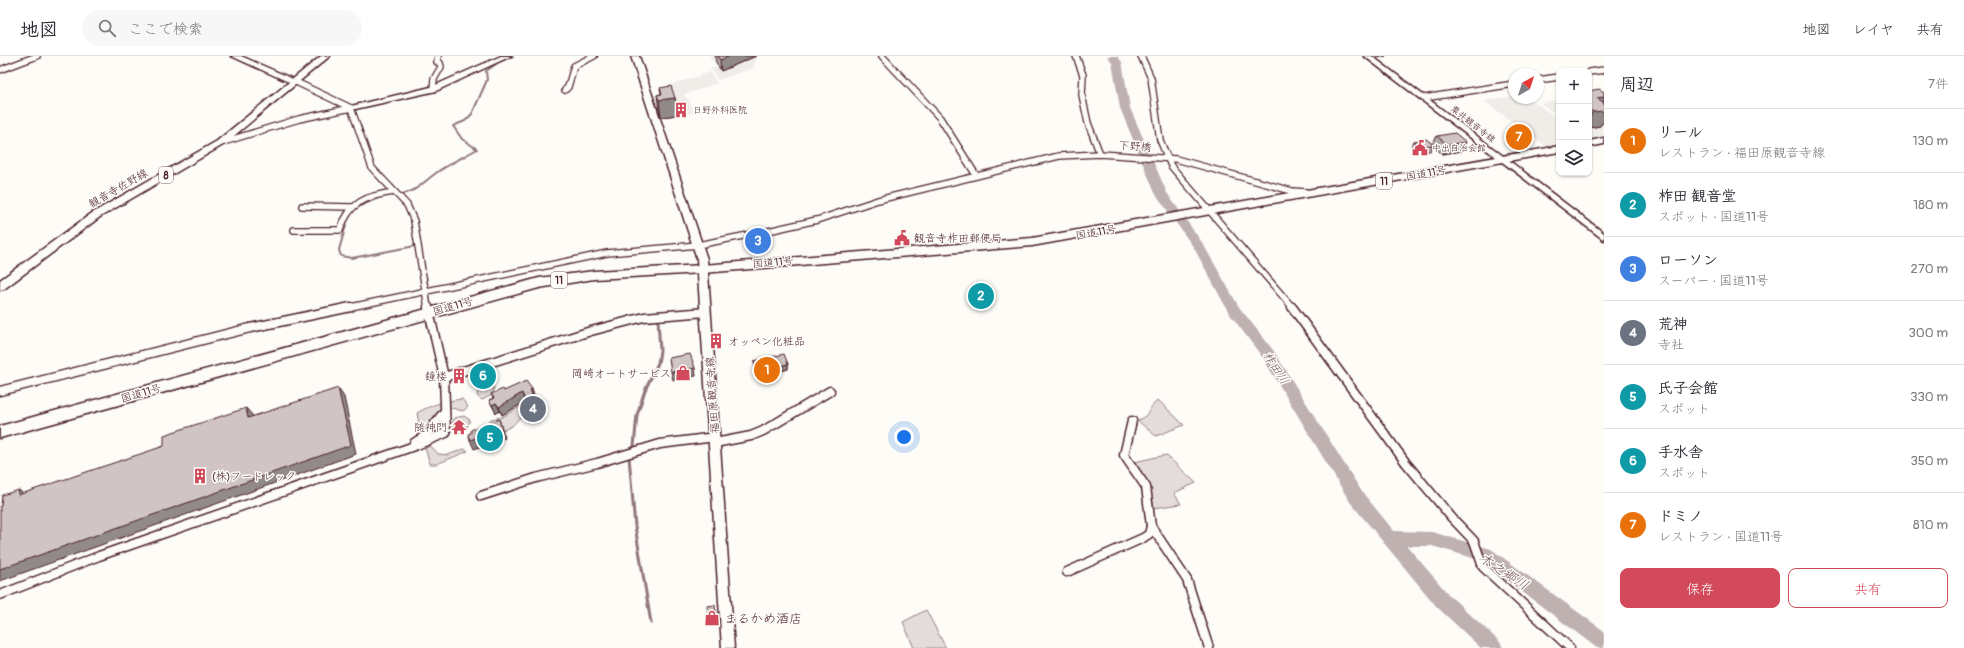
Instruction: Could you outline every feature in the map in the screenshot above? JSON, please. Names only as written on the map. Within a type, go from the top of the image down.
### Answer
[{"type":"highway","points":[[1592,143],[1604,141]]},
{"type":"highway","name":"国道11号","points":[[0,432],[521,287],[572,277],[703,269],[1024,242],[1315,193],[1556,150]]},
{"type":"main road","points":[[235,56],[296,82]]},
{"type":"main road","name":"観音寺佐野線","points":[[0,286],[96,215],[220,143],[326,56]]},
{"type":"main road","points":[[351,108],[433,89],[507,56]]},
{"type":"main road","name":"福田原観音寺線","points":[[635,56],[698,245],[703,269],[728,648]]},
{"type":"main road","name":"粟井観音寺線","points":[[1368,56],[1604,236]]},
{"type":"street","points":[[0,69],[37,56]]},
{"type":"street","points":[[433,89],[434,79],[441,67],[440,63],[436,62],[438,56]]},
{"type":"street","points":[[565,90],[568,87],[574,66],[594,56]]},
{"type":"street","points":[[882,56],[940,118],[976,175]]},
{"type":"street","points":[[1076,56],[1081,66],[1085,82],[1082,95],[1086,104],[1088,123],[1100,154]]},
{"type":"street","points":[[1140,56],[1151,78],[1160,140],[1170,158],[1171,166],[1297,312],[1406,463],[1452,518],[1474,541],[1483,567],[1570,648]]},
{"type":"street","points":[[1592,72],[1604,70]]},
{"type":"street","points":[[1544,79],[1556,77]]},
{"type":"street","points":[[0,595],[99,556],[407,449],[446,433],[444,412],[444,377],[425,292],[414,221],[407,205],[372,168],[351,108],[296,82]]},
{"type":"street","points":[[1424,98],[1508,85]]},
{"type":"street","points":[[220,143],[299,119],[351,108]]},
{"type":"street","name":"下野橋","points":[[0,391],[94,369],[184,344],[334,309],[425,292],[607,254],[698,245],[817,220],[878,200],[1059,156],[1100,154],[1170,158],[1292,192],[1315,193]]},
{"type":"street","points":[[302,206],[352,207],[381,194],[394,192]]},
{"type":"street","points":[[294,230],[340,230],[344,217],[352,207]]},
{"type":"street","points":[[444,377],[591,331],[644,317],[706,312]]},
{"type":"street","points":[[481,496],[536,478],[597,463],[660,444],[752,436],[830,391]]},
{"type":"street","points":[[407,449],[426,435],[444,412]]},
{"type":"street","points":[[1068,572],[1144,538],[1149,534],[1151,526],[1146,487],[1124,455],[1132,421]]},
{"type":"street","points":[[1151,526],[1188,580],[1208,648]]},
{"type":"shaded area","points":[[709,56],[758,56],[753,68],[718,80],[710,68],[717,67]]},
{"type":"shaded area","points":[[710,72],[717,83],[683,95],[689,100],[694,113],[660,118],[653,96],[664,92],[662,88]]},
{"type":"shaded area","points":[[1508,97],[1508,104],[1537,104],[1556,117],[1556,147],[1549,148],[1484,101]]},
{"type":"shaded area","points":[[1556,100],[1556,114],[1541,104],[1544,104],[1544,102]]},
{"type":"shaded area","points":[[1592,106],[1604,113],[1604,137],[1593,139]]},
{"type":"shaded area","points":[[494,387],[492,395],[482,400],[477,396],[478,390]]},
{"type":"shaded area","points":[[462,399],[468,407],[463,411],[443,406],[425,433],[421,434],[417,413],[439,403]]},
{"type":"shaded area","points":[[1158,400],[1184,425],[1156,436],[1138,421],[1145,416]]},
{"type":"shaded area","points":[[530,401],[534,403],[512,426],[499,432],[487,425],[491,419],[502,417]]},
{"type":"shaded area","points":[[464,416],[470,420],[467,427],[459,434],[452,423],[455,418]]},
{"type":"shaded area","points":[[431,446],[438,454],[448,455],[464,449],[468,451],[437,464],[430,464],[425,448]]},
{"type":"shaded area","points":[[1166,455],[1196,483],[1174,493],[1181,504],[1154,508],[1149,484],[1134,462]]},
{"type":"shaded area","points":[[926,610],[946,648],[914,648],[903,622]]},
{"type":"building","points":[[718,56],[730,56],[720,60]]},
{"type":"building","points":[[671,86],[675,98],[659,100],[657,95],[662,94],[660,88]]},
{"type":"building","points":[[1599,89],[1604,92],[1604,97],[1597,98],[1604,103],[1604,111],[1592,111],[1592,90]]},
{"type":"building","points":[[1525,127],[1533,133],[1520,135],[1512,129]]},
{"type":"building","points":[[1455,133],[1466,142],[1448,145],[1437,136]]},
{"type":"building","points":[[1426,139],[1434,145],[1420,146],[1414,141]]},
{"type":"building","points":[[768,229],[769,238],[747,240],[747,234]]},
{"type":"building","points":[[690,354],[695,368],[671,372],[669,358]]},
{"type":"building","points":[[784,354],[788,364],[759,371],[754,361]]},
{"type":"building","points":[[526,381],[532,389],[530,390],[535,402],[527,405],[522,393],[499,407],[496,403],[492,405],[489,400],[494,398],[491,394],[503,389],[504,391]]},
{"type":"building","name":"(株)フードレック","points":[[338,388],[351,445],[0,569],[0,506],[2,495],[19,490],[18,495],[164,446],[164,435],[246,408],[248,418]]},
{"type":"building","points":[[499,419],[502,429],[470,440],[468,434],[471,433],[471,430]]},
{"type":"building","name":"まるかめ酒店","points":[[715,605],[716,620],[708,621],[707,606]]},
{"type":"waterway","points":[[389,195],[398,195],[410,192],[441,170],[477,149],[462,139],[453,126],[465,121],[472,114],[487,80],[486,71],[499,62],[513,56]]},
{"type":"waterway","name":"柞田川","points":[[1112,56],[1117,62],[1125,108],[1161,193],[1199,247],[1234,310],[1268,354],[1356,497],[1390,538]]},
{"type":"waterway","points":[[356,208],[380,197]]},
{"type":"waterway","points":[[348,218],[339,250],[341,256],[352,258],[415,246]]},
{"type":"waterway","points":[[426,276],[428,289]]},
{"type":"waterway","points":[[429,294],[430,303]]},
{"type":"waterway","points":[[634,446],[637,415],[645,390],[658,363],[660,351],[658,319]]},
{"type":"waterway","points":[[629,457],[635,526],[651,623]]},
{"type":"waterway","name":"木之郷川","points":[[1390,538],[1432,539],[1485,554],[1604,642]]},
{"type":"waterway","name":"柞田川","points":[[1390,538],[1443,601],[1494,648]]},
{"type":"place","name":"日野外科医院","points":[[681,110]]},
{"type":"place","name":"ドミノ","points":[[1519,137]]},
{"type":"place","name":"中出自治会館","points":[[1420,148]]},
{"type":"place","name":"観音寺柞田郵便局","points":[[902,238]]},
{"type":"place","name":"ローソン","points":[[758,241]]},
{"type":"place","name":"柞田 観音堂","points":[[981,296]]},
{"type":"place","name":"オッペン化粧品","points":[[716,341]]},
{"type":"place","name":"リール","points":[[767,370]]},
{"type":"place","name":"岡崎オートサービス","points":[[683,373]]},
{"type":"place","name":"鐘楼","points":[[459,376]]},
{"type":"place","name":"手水舎","points":[[483,376]]},
{"type":"place","name":"荒神","points":[[533,409]]},
{"type":"place","name":"随神門","points":[[459,427]]},
{"type":"place","name":"氏子会館","points":[[490,438]]},
{"type":"place","name":"(株)フードレック","points":[[200,476]]},
{"type":"place","name":"まるかめ酒店","points":[[712,618]]}]
